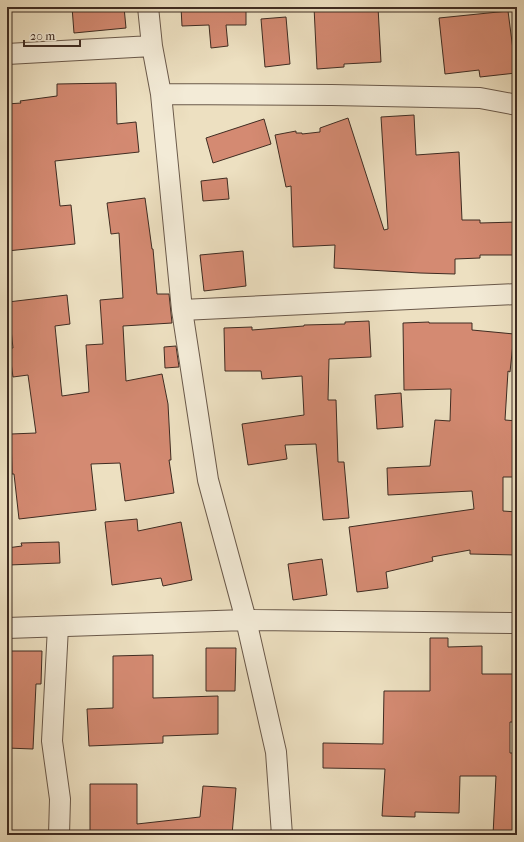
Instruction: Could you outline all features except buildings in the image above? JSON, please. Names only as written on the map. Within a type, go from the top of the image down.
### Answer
[{"type":"street","points":[[148,7],[152,46],[161,94],[182,310],[208,480],[246,620],[276,752],[286,835]]},
{"type":"street","points":[[7,54],[152,46]]},
{"type":"street","points":[[161,94],[480,98],[517,105]]},
{"type":"street","points":[[182,310],[517,294]]},
{"type":"street","points":[[7,628],[246,620],[517,623]]},
{"type":"street","points":[[58,627],[52,741],[60,799],[59,835]]}]
